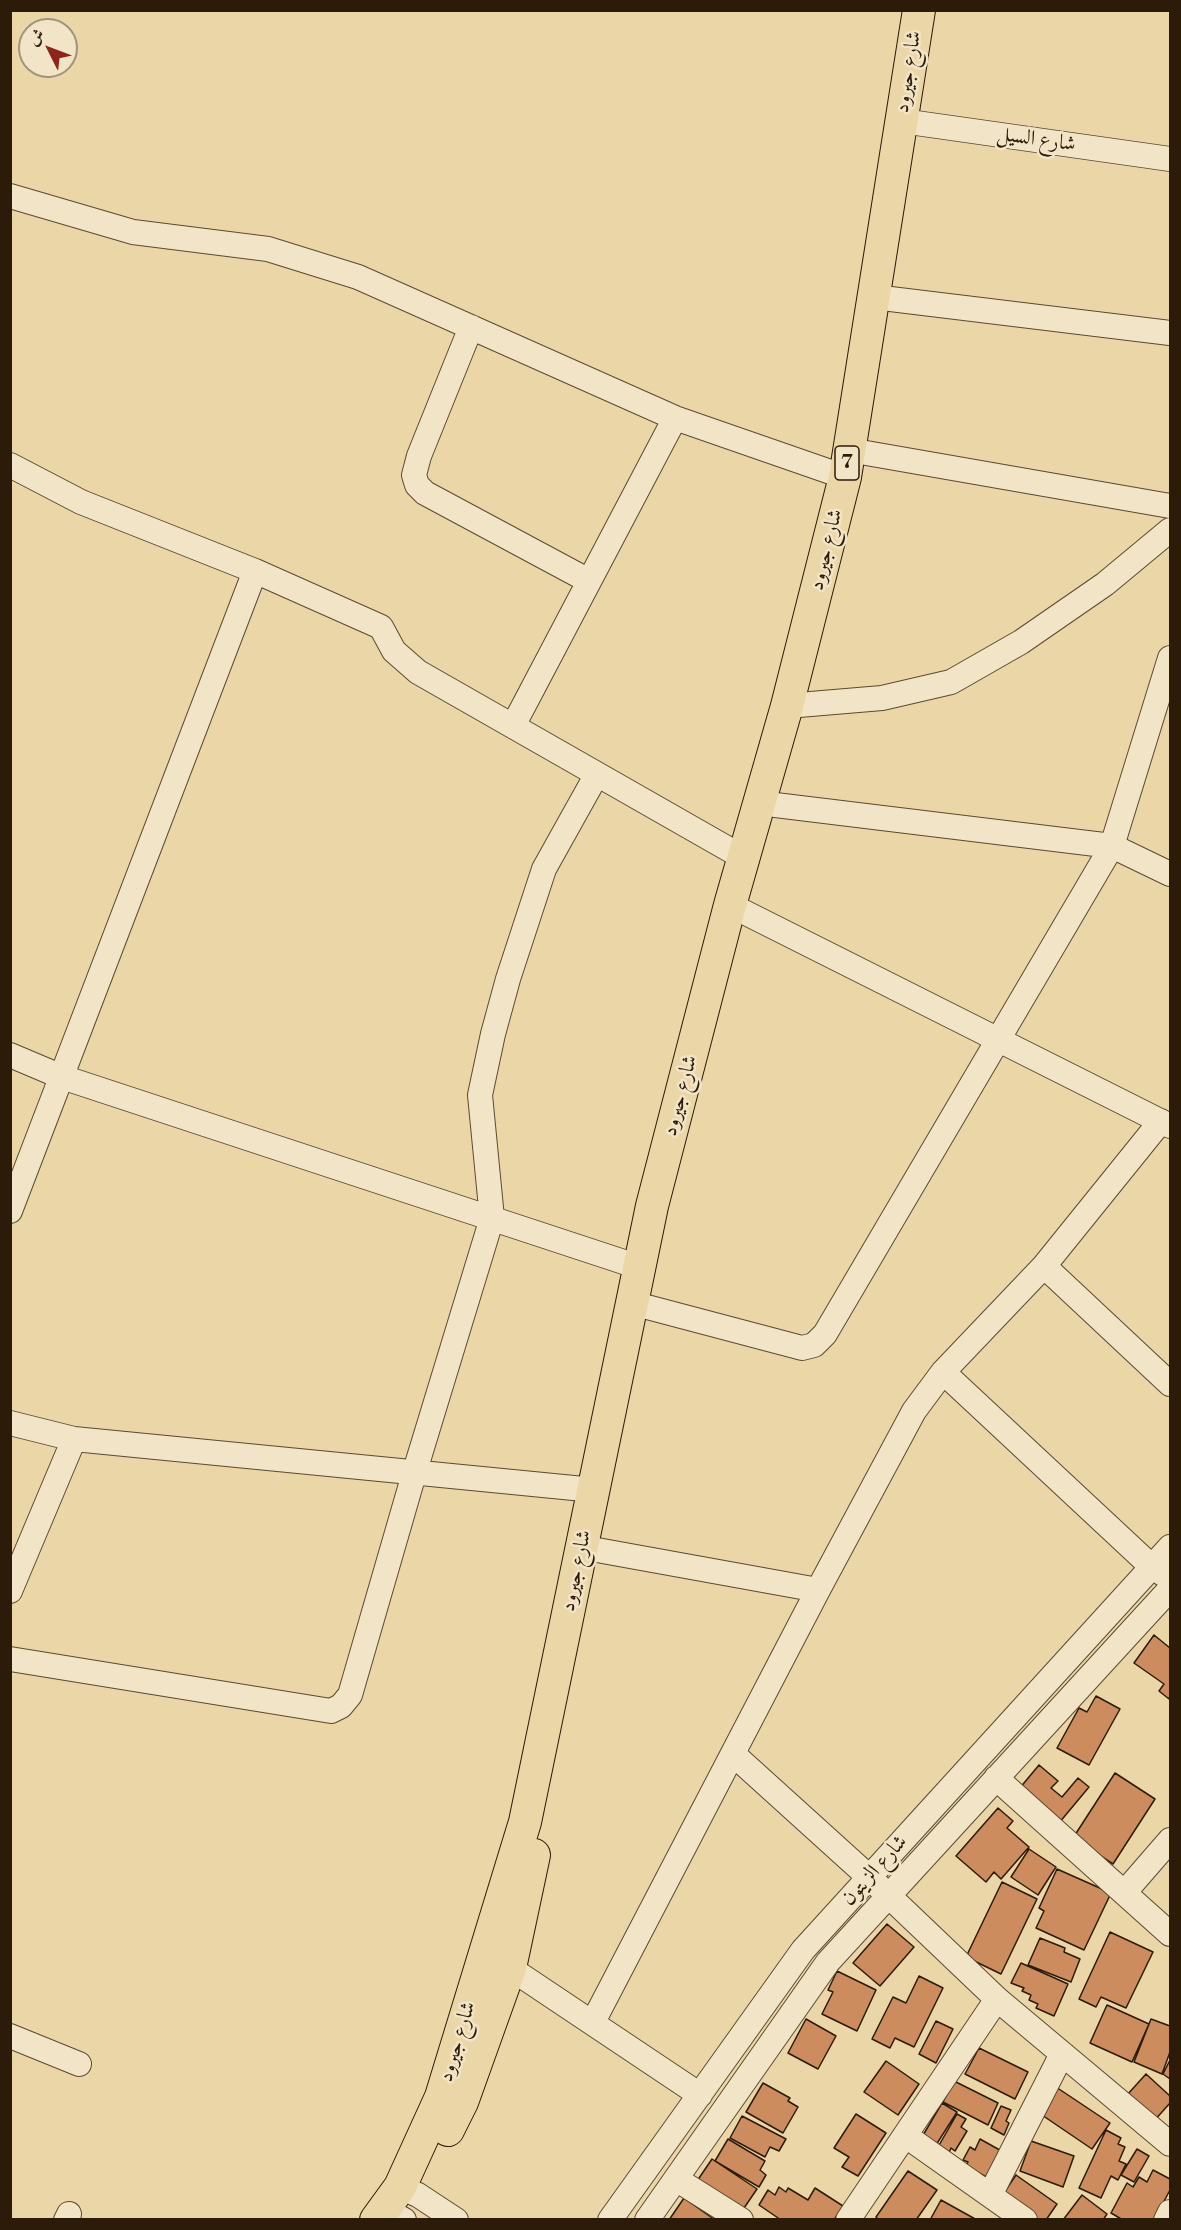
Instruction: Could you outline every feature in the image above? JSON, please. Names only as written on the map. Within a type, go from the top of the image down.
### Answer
[{"type":"main road","name":"شارع جيرود","points":[[398,2210],[441,2097],[525,1822],[652,1206],[730,905],[787,706],[847,463],[919,10]]},
{"type":"main road","name":"شارع جيرود","points":[[398,2210],[462,2102],[510,1968],[730,905]]},
{"type":"street","name":"شارع السيل","points":[[902,121],[1170,159]]},
{"type":"street","points":[[10,196],[134,232],[268,249],[358,277],[675,418],[847,463],[1170,506]]},
{"type":"street","points":[[874,297],[1170,333]]},
{"type":"street","points":[[471,327],[419,456],[414,476],[417,485],[425,493],[589,581]]},
{"type":"street","points":[[513,726],[675,418]]},
{"type":"street","points":[[10,465],[81,502],[255,571],[381,627],[394,651],[418,672],[744,858]]},
{"type":"street","points":[[787,706],[882,698],[951,682],[1021,642],[1105,584],[1170,530]]},
{"type":"street","points":[[10,1211],[255,571]]},
{"type":"street","points":[[647,1307],[802,1348],[814,1345],[825,1334],[1112,846],[1170,658]]},
{"type":"street","points":[[10,1659],[331,1711],[341,1706],[350,1695],[492,1218],[480,1095],[492,1034],[544,869],[597,774]]},
{"type":"street","points":[[759,803],[1112,846],[1170,874]]},
{"type":"street","points":[[593,2022],[914,1411],[943,1372],[1044,1266],[1166,1123],[730,905]]},
{"type":"street","points":[[10,1055],[62,1077],[639,1267]]},
{"type":"street","points":[[1044,1266],[1170,1384]]},
{"type":"street","points":[[943,1372],[1161,1573]]},
{"type":"street","points":[[10,1423],[74,1439],[594,1490]]},
{"type":"street","points":[[10,1591],[74,1439]]},
{"type":"street","name":"شارع الزيتون","points":[[610,2220],[803,1950],[1161,1573],[1170,1547]]},
{"type":"street","points":[[597,1550],[818,1590]]},
{"type":"street","name":"شارع الزيتون","points":[[647,2220],[828,1962],[1170,1589]]},
{"type":"street","points":[[734,1754],[870,1878],[997,2000],[1170,2144]]},
{"type":"street","points":[[996,1778],[1170,1934]]},
{"type":"street","points":[[1124,1893],[1170,1840]]},
{"type":"street","points":[[510,1968],[700,2095]]},
{"type":"street","points":[[848,2220],[997,2000]]},
{"type":"street","points":[[10,2036],[80,2064]]},
{"type":"street","points":[[990,2195],[1062,2054]]},
{"type":"street","points":[[906,2136],[1025,2220]]},
{"type":"street","points":[[676,2179],[741,2220]]},
{"type":"street","points":[[398,2210],[456,2220]]},
{"type":"street","points":[[1166,2220],[1170,2212]]},
{"type":"building","points":[[1154,1635],[1170,1648],[1169,1699],[1159,1691],[1164,1684],[1134,1663]]},
{"type":"building","points":[[1096,1696],[1120,1709],[1089,1765],[1057,1748],[1079,1708],[1087,1712]]},
{"type":"building","points":[[1039,1765],[1058,1781],[1051,1788],[1062,1797],[1078,1778],[1089,1787],[1059,1823],[1019,1789]]},
{"type":"building","points":[[1115,1773],[1155,1799],[1113,1864],[1073,1838]]},
{"type":"building","points":[[998,1808],[1013,1821],[1007,1828],[1029,1847],[1001,1879],[994,1872],[986,1882],[956,1856]]},
{"type":"building","points":[[1029,1849],[1056,1867],[1038,1895],[1011,1877]]},
{"type":"building","points":[[1057,1869],[1111,1893],[1084,1950],[1036,1928],[1044,1911],[1039,1908]]},
{"type":"building","points":[[1002,1882],[1037,1899],[1001,1974],[966,1957]]},
{"type":"building","points":[[887,1924],[914,1947],[880,1986],[853,1963]]},
{"type":"building","points":[[1110,1932],[1153,1952],[1126,2008],[1101,1997],[1096,2007],[1079,1999]]},
{"type":"building","points":[[1040,1938],[1065,1948],[1064,1952],[1080,1959],[1071,1982],[1028,1965]]},
{"type":"building","points":[[1021,1963],[1068,1984],[1054,2016],[1036,2008],[1038,2004],[1029,2000],[1031,1995],[1022,1991],[1024,1988],[1011,1983]]},
{"type":"building","points":[[837,1971],[876,1990],[857,2031],[822,2014],[833,1992],[828,1990]]},
{"type":"building","points":[[919,1976],[943,1988],[914,2047],[895,2038],[890,2048],[872,2039],[893,1997],[906,2003]]},
{"type":"building","points":[[1107,2005],[1149,2024],[1132,2062],[1090,2043]]},
{"type":"building","points":[[806,2019],[836,2036],[818,2069],[788,2053]]},
{"type":"building","points":[[1151,2019],[1170,2026],[1170,2052],[1162,2074],[1134,2062]]},
{"type":"building","points":[[936,2021],[953,2029],[936,2063],[919,2054]]},
{"type":"building","points":[[979,2048],[1028,2072],[1015,2099],[965,2074]]},
{"type":"building","points":[[1170,2060],[1170,2079],[1163,2074]]},
{"type":"building","points":[[886,2061],[919,2084],[898,2115],[864,2092]]},
{"type":"building","points":[[1146,2074],[1170,2096],[1170,2103],[1154,2121],[1127,2095]]},
{"type":"building","points":[[954,2081],[998,2103],[988,2125],[943,2102]]},
{"type":"building","points":[[763,2083],[790,2098],[788,2101],[798,2107],[783,2133],[746,2112]]},
{"type":"building","points":[[1053,2085],[1110,2123],[1092,2149],[1036,2111]]},
{"type":"building","points":[[942,2103],[957,2112],[936,2145],[922,2137]]},
{"type":"building","points":[[1001,2106],[1011,2110],[1006,2121],[1009,2123],[1004,2135],[991,2128]]},
{"type":"building","points":[[856,2114],[886,2133],[858,2176],[842,2167],[849,2157],[834,2148]]},
{"type":"building","points":[[957,2114],[966,2119],[961,2127],[967,2131],[955,2151],[951,2148],[949,2153],[938,2147]]},
{"type":"building","points":[[742,2116],[786,2139],[779,2151],[770,2147],[765,2157],[730,2138]]},
{"type":"building","points":[[1106,2130],[1121,2138],[1118,2144],[1125,2147],[1119,2161],[1126,2164],[1118,2180],[1111,2176],[1101,2198],[1079,2188]]},
{"type":"building","points":[[728,2139],[765,2161],[760,2170],[766,2175],[759,2187],[715,2161]]},
{"type":"building","points":[[980,2139],[1005,2153],[990,2179],[966,2166],[968,2162],[963,2160],[970,2147],[975,2150]]},
{"type":"building","points":[[1031,2141],[1074,2156],[1063,2187],[1020,2171]]},
{"type":"building","points":[[1137,2149],[1149,2156],[1134,2182],[1121,2175]]},
{"type":"building","points":[[712,2159],[757,2189],[742,2211],[697,2181]]},
{"type":"building","points":[[1153,2170],[1170,2179],[1170,2190],[1154,2220],[1123,2220],[1111,2213],[1127,2183],[1133,2187],[1139,2177],[1147,2182]]},
{"type":"building","points":[[908,2171],[937,2190],[916,2220],[879,2220],[876,2217]]},
{"type":"building","points":[[1016,2175],[1057,2204],[1046,2220],[1033,2220],[1001,2197]]},
{"type":"building","points":[[779,2187],[786,2192],[788,2188],[808,2200],[815,2188],[843,2206],[834,2220],[781,2220],[759,2205],[768,2190],[775,2195]]},
{"type":"building","points":[[1082,2195],[1107,2214],[1103,2220],[1063,2220]]},
{"type":"building","points":[[684,2198],[715,2220],[669,2220]]},
{"type":"building","points":[[941,2200],[977,2220],[930,2220]]}]
